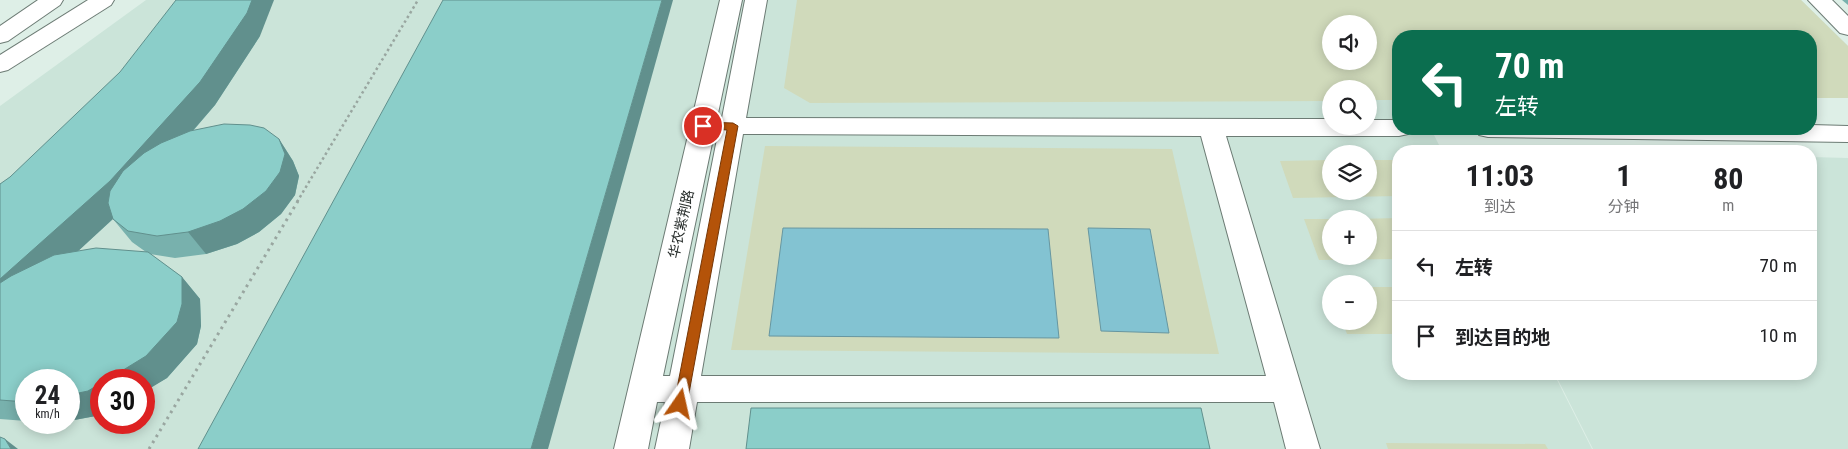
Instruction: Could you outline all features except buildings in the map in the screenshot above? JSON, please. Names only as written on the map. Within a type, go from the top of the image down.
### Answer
[{"type":"street","points":[[0,16],[24,0]]},
{"type":"street","points":[[0,36],[52,0]]},
{"type":"street","points":[[0,57],[80,0]]},
{"type":"street","points":[[0,65],[103,0]]},
{"type":"street","name":"华农紫荆路","points":[[631,449],[731,0]]},
{"type":"street","points":[[672,449],[756,0]]},
{"type":"street","points":[[1819,0],[1848,28]]},
{"type":"street","points":[[703,126],[1392,128]]},
{"type":"street","points":[[1211,128],[1303,449]]},
{"type":"street","points":[[1817,134],[1848,134]]},
{"type":"street","points":[[644,389],[1286,389]]},
{"type":"path","points":[[149,449],[418,0]]},
{"type":"shaded area","points":[[146,0],[1801,0],[1848,46],[1848,98],[1817,98],[1817,30],[1392,30],[1392,135],[1434,135],[1439,145],[1392,145],[1392,380],[1557,380],[1592,449],[0,449],[0,106]]},
{"type":"shaded area","points":[[797,0],[1801,0],[1848,46],[1848,98],[1817,98],[1817,30],[1392,30],[1392,100],[1377,100],[1377,80],[1322,80],[1322,101],[810,103],[784,88]]},
{"type":"shaded area","points":[[765,146],[1172,149],[1219,354],[731,350]]},
{"type":"shaded area","points":[[1817,157],[1848,158],[1848,449],[1593,449],[1558,380],[1817,380]]},
{"type":"shaded area","points":[[1322,160],[1322,197],[1293,198],[1280,161]]},
{"type":"shaded area","points":[[1377,160],[1392,160],[1392,196],[1377,196]]},
{"type":"shaded area","points":[[1392,218],[1392,259],[1377,259],[1377,219]]},
{"type":"shaded area","points":[[1304,219],[1322,219],[1322,260],[1319,260]]},
{"type":"shaded area","points":[[1377,287],[1392,287],[1392,334],[1347,334],[1345,330],[1377,330]]},
{"type":"shaded area","points":[[1386,443],[1545,444],[1548,449],[1388,449]]},
{"type":"water","points":[[783,228],[1048,229],[1059,338],[769,336]]},
{"type":"water","points":[[1088,228],[1150,229],[1169,333],[1101,331]]},
{"type":"route","points":[[680,404],[733,126],[703,126]]}]
